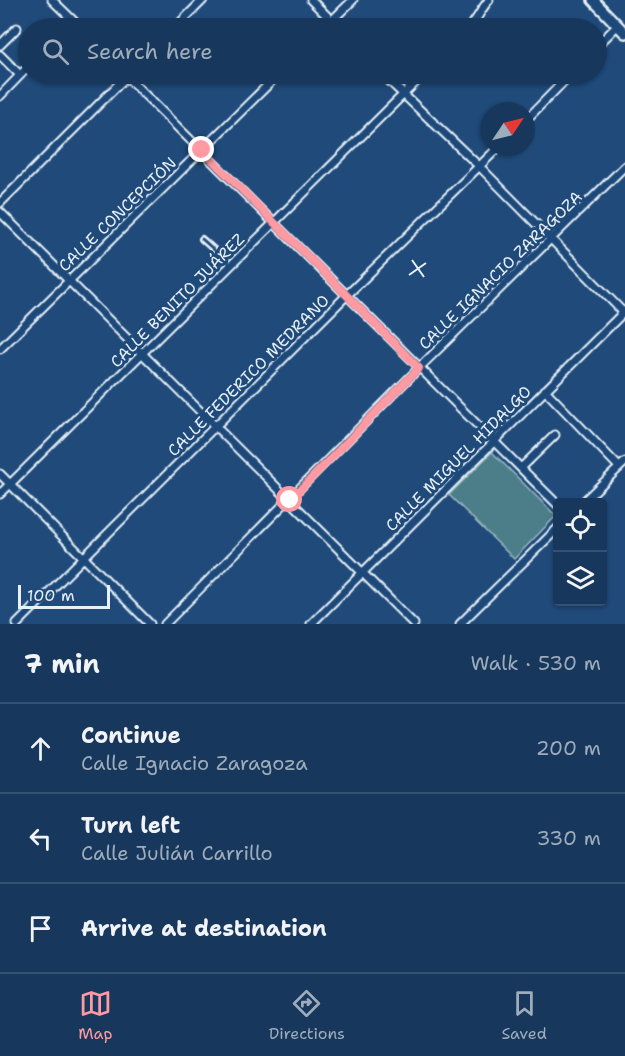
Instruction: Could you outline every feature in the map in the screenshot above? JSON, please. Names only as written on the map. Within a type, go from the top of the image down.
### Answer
[{"type":"street","points":[[52,0],[71,18]]},
{"type":"street","points":[[185,18],[204,0]]},
{"type":"street","points":[[311,0],[329,18]]},
{"type":"street","points":[[335,18],[353,0]]},
{"type":"street","points":[[478,18],[489,0]]},
{"type":"street","points":[[593,0],[625,33]]},
{"type":"street","points":[[607,37],[618,25]]},
{"type":"street","points":[[0,45],[17,28]]},
{"type":"street","points":[[0,55],[18,73]]},
{"type":"street","points":[[0,96],[18,77]]},
{"type":"street","points":[[0,203],[119,84]]},
{"type":"street","points":[[137,84],[346,296],[553,500]]},
{"type":"street","name":"CALLE CONCEPCIÓN","points":[[0,349],[269,84]]},
{"type":"street","points":[[392,84],[480,167],[625,312]]},
{"type":"street","name":"CALLE BENITO JUÁREZ","points":[[0,494],[414,84]]},
{"type":"street","points":[[535,111],[561,84]]},
{"type":"street","name":"CALLE FEDERICO MEDRANO","points":[[17,624],[346,296],[491,156]]},
{"type":"street","name":"CALLE IGNACIO ZARAGOZA","points":[[165,624],[419,368],[625,166]]},
{"type":"street","points":[[0,212],[414,624]]},
{"type":"street","name":"CALLE MIGUEL HIDALGO","points":[[311,624],[625,312]]},
{"type":"street","points":[[545,390],[622,464],[588,498]]},
{"type":"street","points":[[521,468],[555,435]]},
{"type":"street","points":[[0,474],[150,624]]},
{"type":"street","points":[[460,624],[553,533]]},
{"type":"lane","points":[[202,239],[232,266]]},
{"type":"green space","points":[[492,452],[553,513],[553,519],[514,559],[449,495]]},
{"type":"route","points":[[202,150],[419,368],[290,500]]}]
